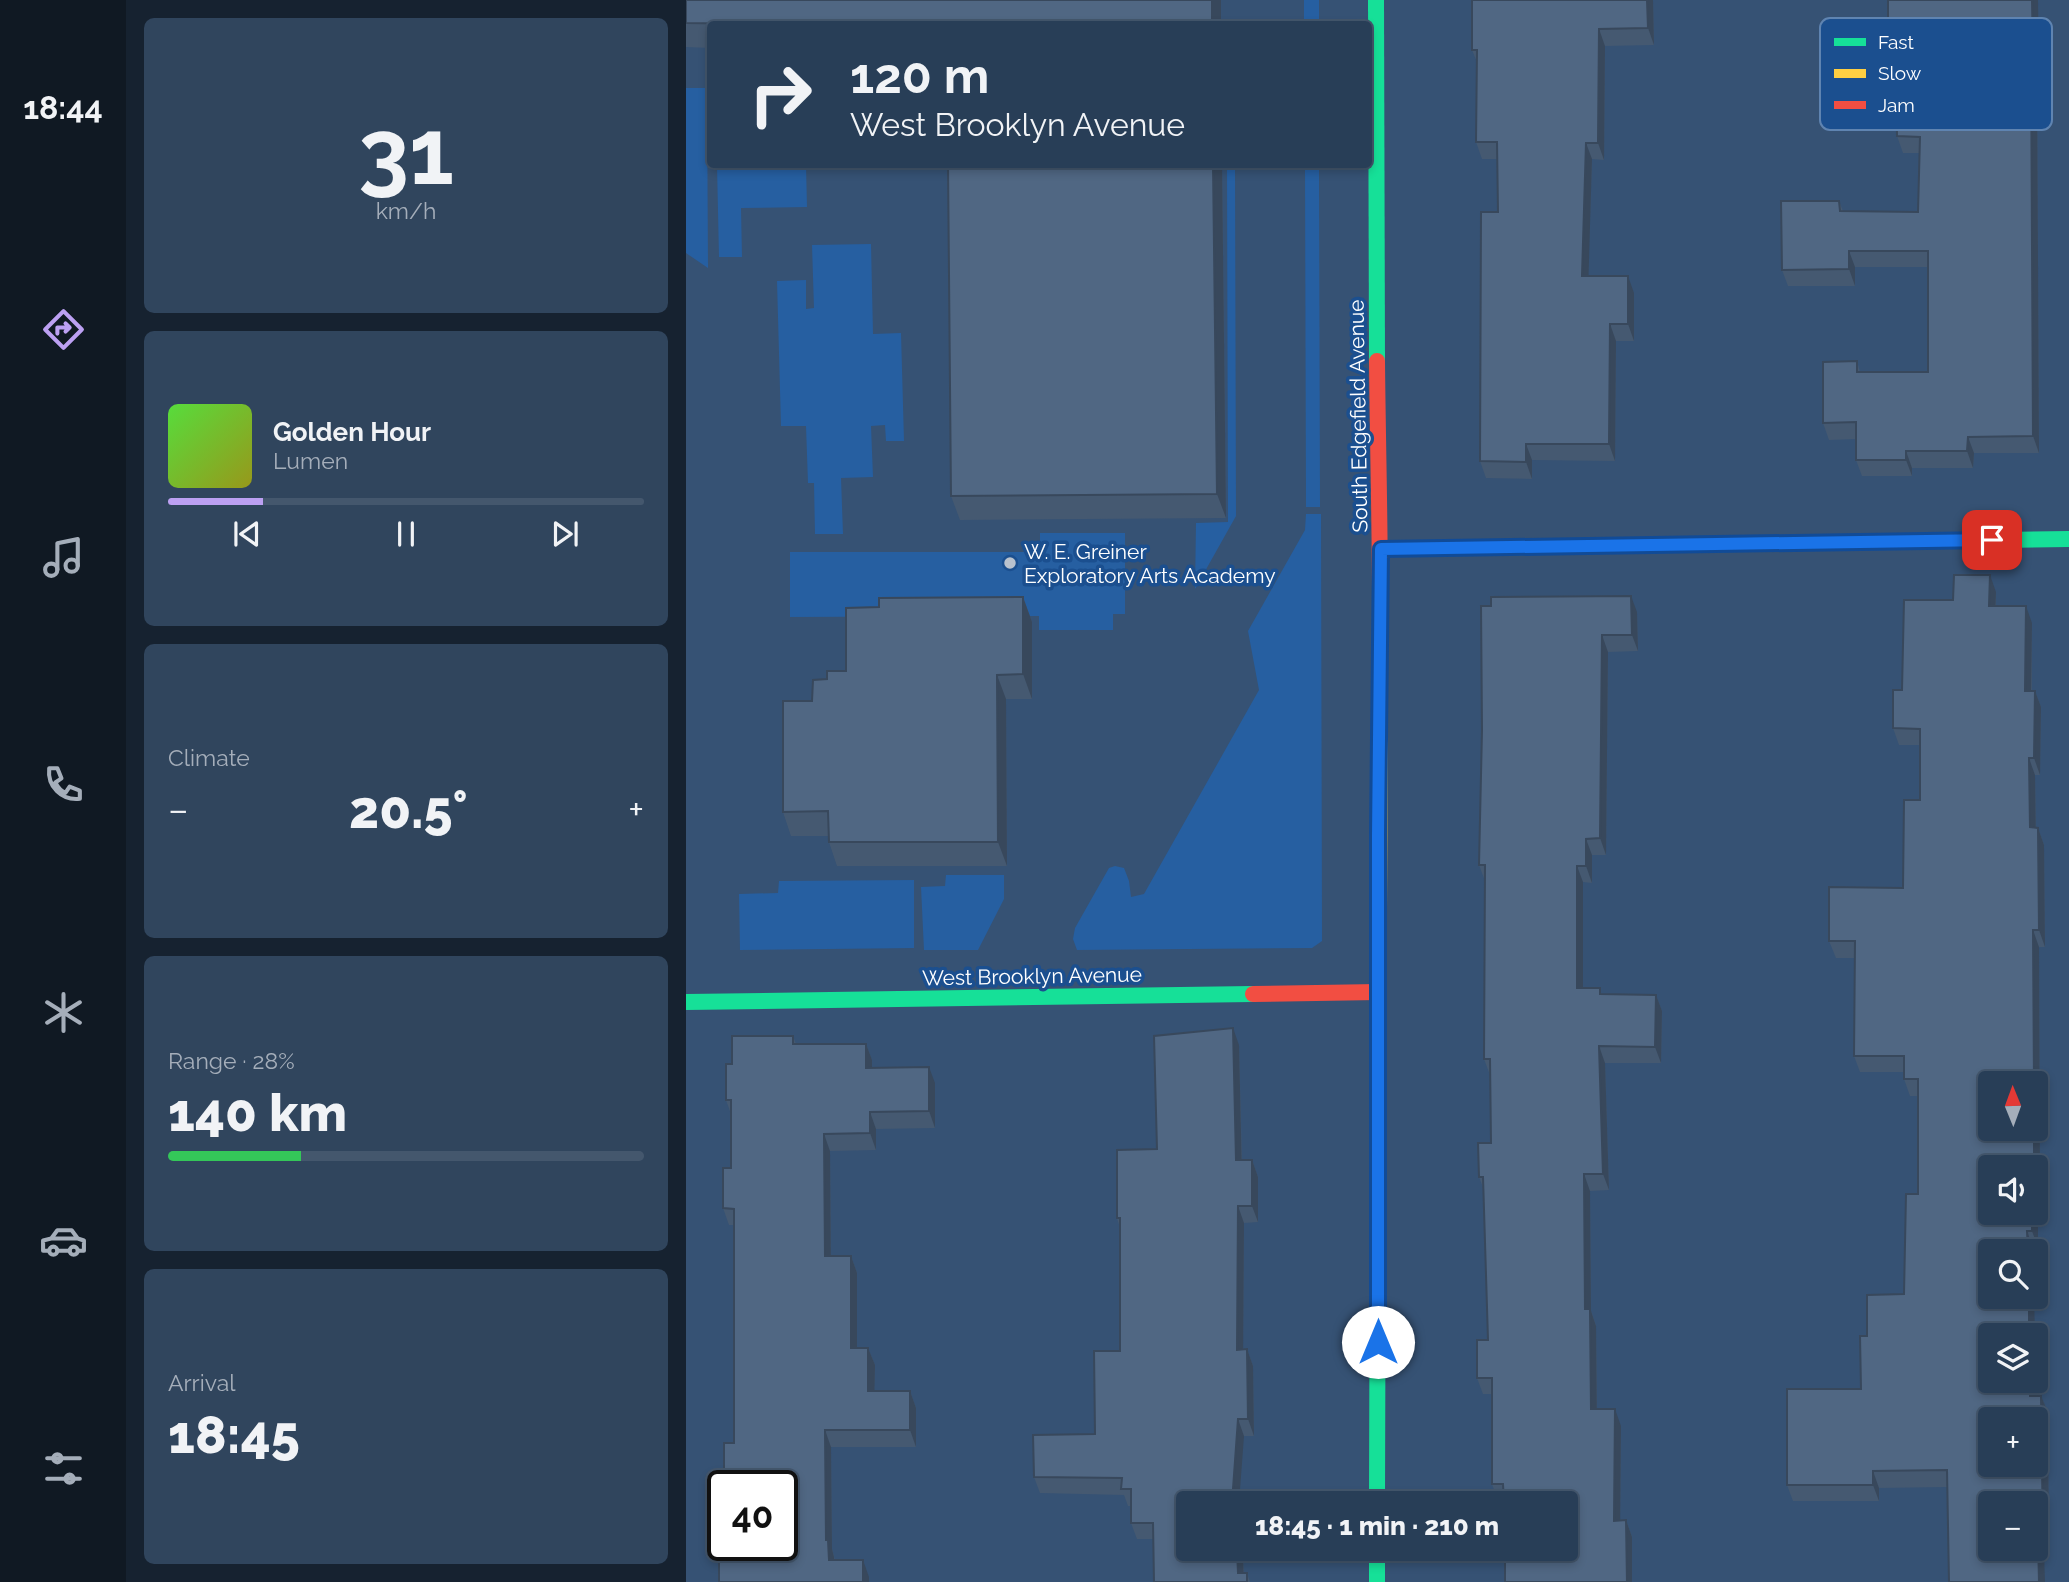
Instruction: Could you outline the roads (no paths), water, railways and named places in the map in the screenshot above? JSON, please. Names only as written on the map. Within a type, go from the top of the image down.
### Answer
[{"type":"street","name":"South Edgefield Avenue","points":[[1376,0],[1381,549],[1377,1491]]},
{"type":"street","points":[[1381,549],[2069,539]]},
{"type":"street","name":"West Brooklyn Avenue","points":[[686,1002],[1378,992]]},
{"type":"street","points":[[1377,1561],[1377,1582]]},
{"type":"place","name":"W. E. Greiner Exploratory Arts Academy","points":[[1010,563]]}]
